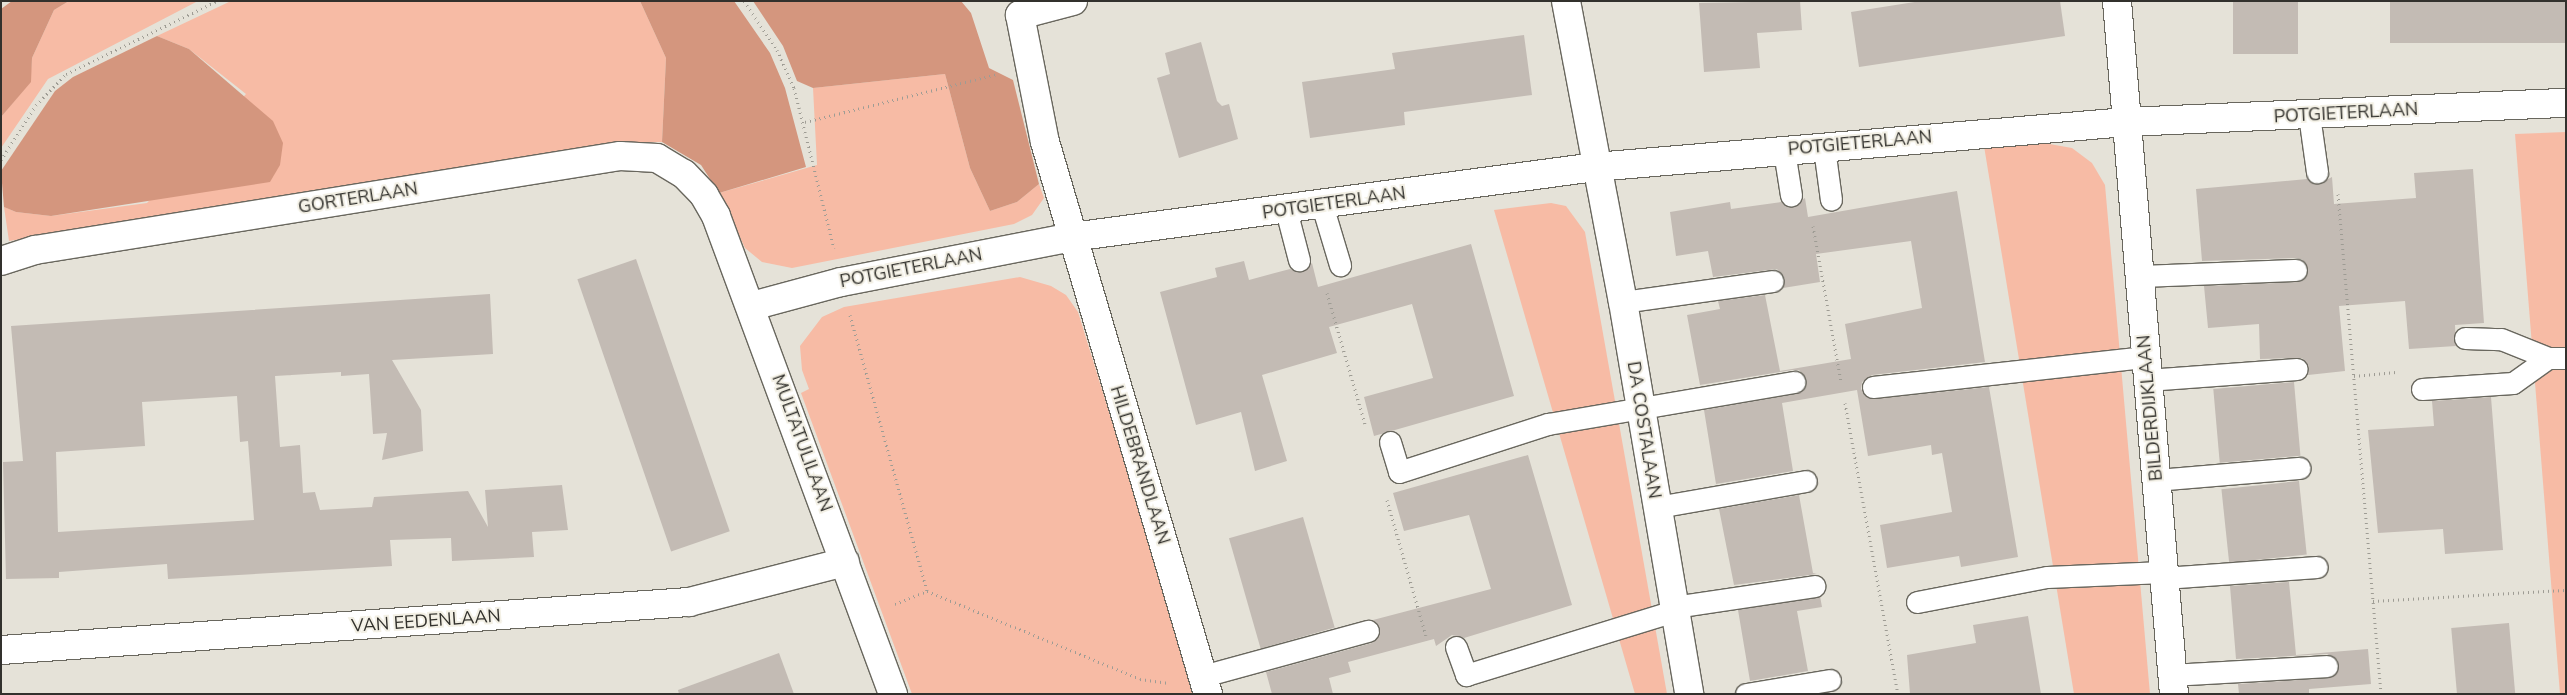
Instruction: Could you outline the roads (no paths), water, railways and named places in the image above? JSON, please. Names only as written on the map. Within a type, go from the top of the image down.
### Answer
[{"type":"street","points":[[1072,1],[1020,15],[1032,65],[1045,142],[1072,237]]},
{"type":"street","points":[[1566,1],[1595,167]]},
{"type":"street","points":[[2117,1],[2126,122]]},
{"type":"street","name":"POTGIETERLAAN","points":[[752,306],[840,282],[1072,237],[1286,210],[1595,167],[2126,122],[2566,103]]},
{"type":"street","name":"BILDERDIJKLAAN","points":[[2126,122],[2173,685]]},
{"type":"street","name":"GORTERLAAN","points":[[1,261],[35,250],[620,156],[657,158],[684,174],[704,195]]},
{"type":"street","name":"DA COSTALAAN","points":[[1595,167],[1623,302],[1689,694]]},
{"type":"street","name":"MULTATULILAAN","points":[[704,195],[752,306],[892,694]]},
{"type":"street","name":"HILDEBRANDLAAN","points":[[1072,237],[1206,686]]},
{"type":"street","name":"VAN EEDENLAAN","points":[[1,650],[689,602],[845,562]]},
{"type":"lane","points":[[2309,115],[2317,172]]},
{"type":"lane","points":[[1824,148],[1831,200]]},
{"type":"lane","points":[[1784,151],[1791,195]]},
{"type":"lane","points":[[1322,205],[1340,266]]},
{"type":"lane","points":[[1286,210],[1299,260]]},
{"type":"lane","points":[[2139,276],[2296,270]]},
{"type":"lane","points":[[1623,302],[1773,280]]},
{"type":"lane","points":[[2465,338],[2501,339],[2557,358]]},
{"type":"lane","points":[[2422,389],[2512,384],[2557,358]]},
{"type":"lane","points":[[1873,387],[2146,369],[2297,369]]},
{"type":"lane","points":[[1390,442],[1399,472],[1548,424],[1640,406],[1794,382]]},
{"type":"lane","points":[[2156,480],[2299,468]]},
{"type":"lane","points":[[1657,507],[1806,481]]},
{"type":"lane","points":[[1917,602],[2041,578],[2164,575],[2317,566]]},
{"type":"lane","points":[[1456,648],[1466,675],[1674,609],[1814,586]]},
{"type":"lane","points":[[1206,686],[1368,631]]},
{"type":"lane","points":[[2173,685],[2327,666]]},
{"type":"lane","points":[[1746,694],[1830,680]]}]
